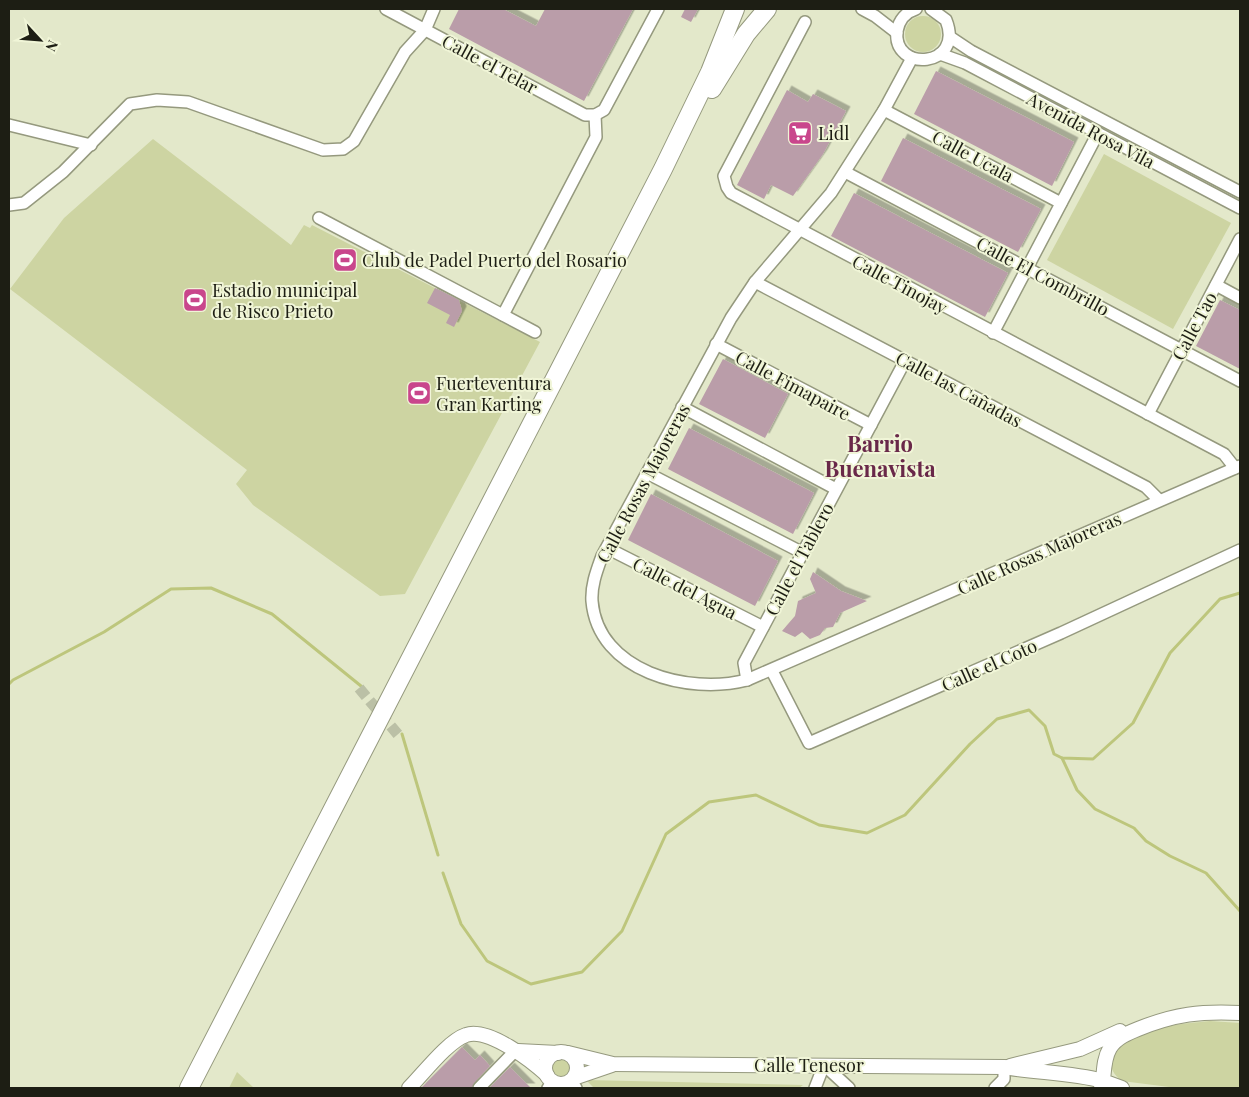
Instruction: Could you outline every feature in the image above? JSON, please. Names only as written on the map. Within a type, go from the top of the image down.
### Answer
[{"type":"main road","points":[[189,1088],[664,169],[710,72],[735,9]]},
{"type":"main road","points":[[664,169],[746,34],[767,9]]},
{"type":"street","name":"Calle el Telar","points":[[386,9],[585,115],[595,115]]},
{"type":"street","points":[[9,205],[24,203],[63,172],[130,104],[164,100],[188,102],[323,150],[343,150],[354,141],[405,52],[425,30],[434,9]]},
{"type":"street","points":[[503,315],[596,137],[595,115],[604,110],[658,9]]},
{"type":"street","points":[[862,9],[875,16],[897,33]]},
{"type":"street","points":[[906,10],[898,26],[897,33],[900,47],[912,58],[925,60],[940,54],[948,44],[950,37],[946,20],[931,9]]},
{"type":"street","name":"Calle Tinojay","points":[[805,22],[724,176],[727,187],[732,193],[1224,454],[1238,467]]},
{"type":"street","name":"Avenida Rosa Vila","points":[[950,37],[972,51],[1240,192]]},
{"type":"street","name":"Avenida Rosa Vila","points":[[940,54],[965,64],[1240,208]]},
{"type":"street","name":"Calle Rosas Majoreras","points":[[912,58],[884,110],[845,172],[801,230],[755,282],[716,344],[607,548],[594,578],[592,600],[595,616],[604,637],[616,652],[651,673],[678,682],[732,684],[747,680],[772,671],[1238,467]]},
{"type":"street","name":"Calle Ucala","points":[[884,110],[1061,203]]},
{"type":"street","points":[[9,125],[91,145]]},
{"type":"street","points":[[993,333],[1098,133]]},
{"type":"street","name":"Calle El Combrillo","points":[[845,172],[1240,381]]},
{"type":"street","points":[[320,218],[535,332]]},
{"type":"street","name":"Calle Tao","points":[[1148,414],[1240,239]]},
{"type":"street","name":"Calle las Cañadas","points":[[755,282],[1146,488],[1159,500]]},
{"type":"street","points":[[1216,285],[1240,298]]},
{"type":"street","name":"Calle Fimapaire","points":[[716,344],[871,425]]},
{"type":"street","name":"Calle el Tablero","points":[[747,680],[744,663],[905,361]]},
{"type":"street","points":[[682,408],[836,489]]},
{"type":"street","points":[[647,473],[803,553]]},
{"type":"street","name":"Calle del Agua","points":[[607,548],[763,627]]},
{"type":"street","name":"Calle el Coto","points":[[772,671],[809,743],[1061,633],[1240,550]]},
{"type":"street","points":[[1102,1085],[1106,1055],[1114,1042],[1124,1035],[1167,1017],[1208,1012],[1240,1013]]},
{"type":"street","name":"Calle Tenesor","points":[[1004,1067],[1080,1048],[1132,1024],[1167,1017]]},
{"type":"street","points":[[409,1088],[454,1043],[466,1035],[484,1036],[517,1051],[549,1082],[562,1084],[574,1082],[577,1065],[563,1053],[546,1062],[549,1082]]},
{"type":"street","points":[[479,1088],[517,1051]]},
{"type":"street","name":"Calle Tenesor","points":[[517,1051],[563,1053],[613,1064],[1004,1067],[1040,1074],[1070,1073],[1102,1085],[1122,1088]]},
{"type":"street","name":"Calle Tenesor","points":[[574,1082],[613,1064]]},
{"type":"street","points":[[814,1088],[824,1065],[848,1088]]},
{"type":"street","points":[[996,1088],[1004,1079],[1004,1067]]},
{"type":"street","points":[[1040,1074],[1078,1081],[1089,1088]]},
{"type":"green space","points":[[923,16],[936,21],[941,34],[936,47],[923,52],[910,47],[905,34],[910,21]]},
{"type":"green space","points":[[153,139],[291,245],[304,225],[310,228],[312,225],[540,342],[405,594],[380,596],[253,505],[236,484],[247,470],[10,289],[64,218]]},
{"type":"green space","points":[[1104,154],[1231,223],[1173,329],[1047,260]]},
{"type":"green space","points":[[1210,1021],[1240,1023],[1240,1088],[1177,1088],[1122,1081],[1113,1071],[1111,1065],[1112,1058],[1118,1048],[1128,1040],[1154,1029]]},
{"type":"green space","points":[[561,1059],[567,1062],[570,1068],[567,1074],[561,1077],[555,1074],[552,1068],[555,1062]]},
{"type":"green space","points":[[237,1072],[254,1088],[229,1088]]},
{"type":"green space","points":[[586,1080],[803,1085],[799,1088],[594,1088]]},
{"type":"building","points":[[459,9],[503,9],[536,26],[545,9],[633,9],[584,101],[449,29]]},
{"type":"building","points":[[685,9],[698,9],[691,22],[681,17]]},
{"type":"building","points":[[936,71],[1074,142],[1052,186],[914,114]]},
{"type":"building","name":"Lidl","points":[[787,90],[808,102],[813,94],[846,111],[823,154],[793,196],[771,185],[764,199],[737,185]]},
{"type":"building","points":[[903,138],[1041,209],[1018,252],[881,181]]},
{"type":"building","points":[[854,193],[1008,273],[985,317],[831,236]]},
{"type":"building","points":[[435,288],[459,300],[462,311],[454,327],[446,323],[450,315],[427,303]]},
{"type":"building","points":[[1220,300],[1240,310],[1240,369],[1196,346]]},
{"type":"building","points":[[723,359],[788,394],[765,438],[699,404]]},
{"type":"building","points":[[689,428],[814,493],[793,534],[668,469]]},
{"type":"building","points":[[651,494],[778,561],[755,606],[628,540]]},
{"type":"building","points":[[813,572],[841,591],[867,601],[840,613],[833,627],[825,628],[820,635],[810,639],[802,632],[795,637],[782,631],[795,616],[798,601],[816,593],[810,579]]},
{"type":"building","points":[[462,1047],[475,1060],[480,1055],[490,1066],[474,1083],[472,1088],[421,1088]]},
{"type":"building","points":[[510,1067],[531,1088],[489,1088]]},
{"type":"waterway","points":[[9,684],[13,680],[104,632],[171,589],[211,588],[272,614],[361,686]]},
{"type":"waterway","points":[[443,873],[461,924],[487,961],[531,984],[582,972],[622,931],[666,834],[709,802],[756,795],[819,825],[867,833],[905,815],[970,744],[997,719],[1029,710],[1045,726],[1054,754],[1062,758],[1093,759],[1133,723],[1170,653],[1220,599],[1240,593]]},
{"type":"waterway","points":[[402,734],[438,855]]},
{"type":"waterway","points":[[1062,758],[1077,790],[1095,809],[1134,828],[1146,841],[1170,856],[1206,873],[1240,911]]},
{"type":"tunnel","points":[[359,688],[400,737]]},
{"type":"place","name":"Lidl","points":[[800,133]]},
{"type":"place","name":"Club de Padel Puerto del Rosario","points":[[345,260]]},
{"type":"place","name":"Estadio municipal de Risco Prieto","points":[[195,300]]},
{"type":"place","name":"Fuerteventura Gran Karting","points":[[419,393]]},
{"type":"district","name":"Barrio Buenavista","points":[[880,456]]}]
